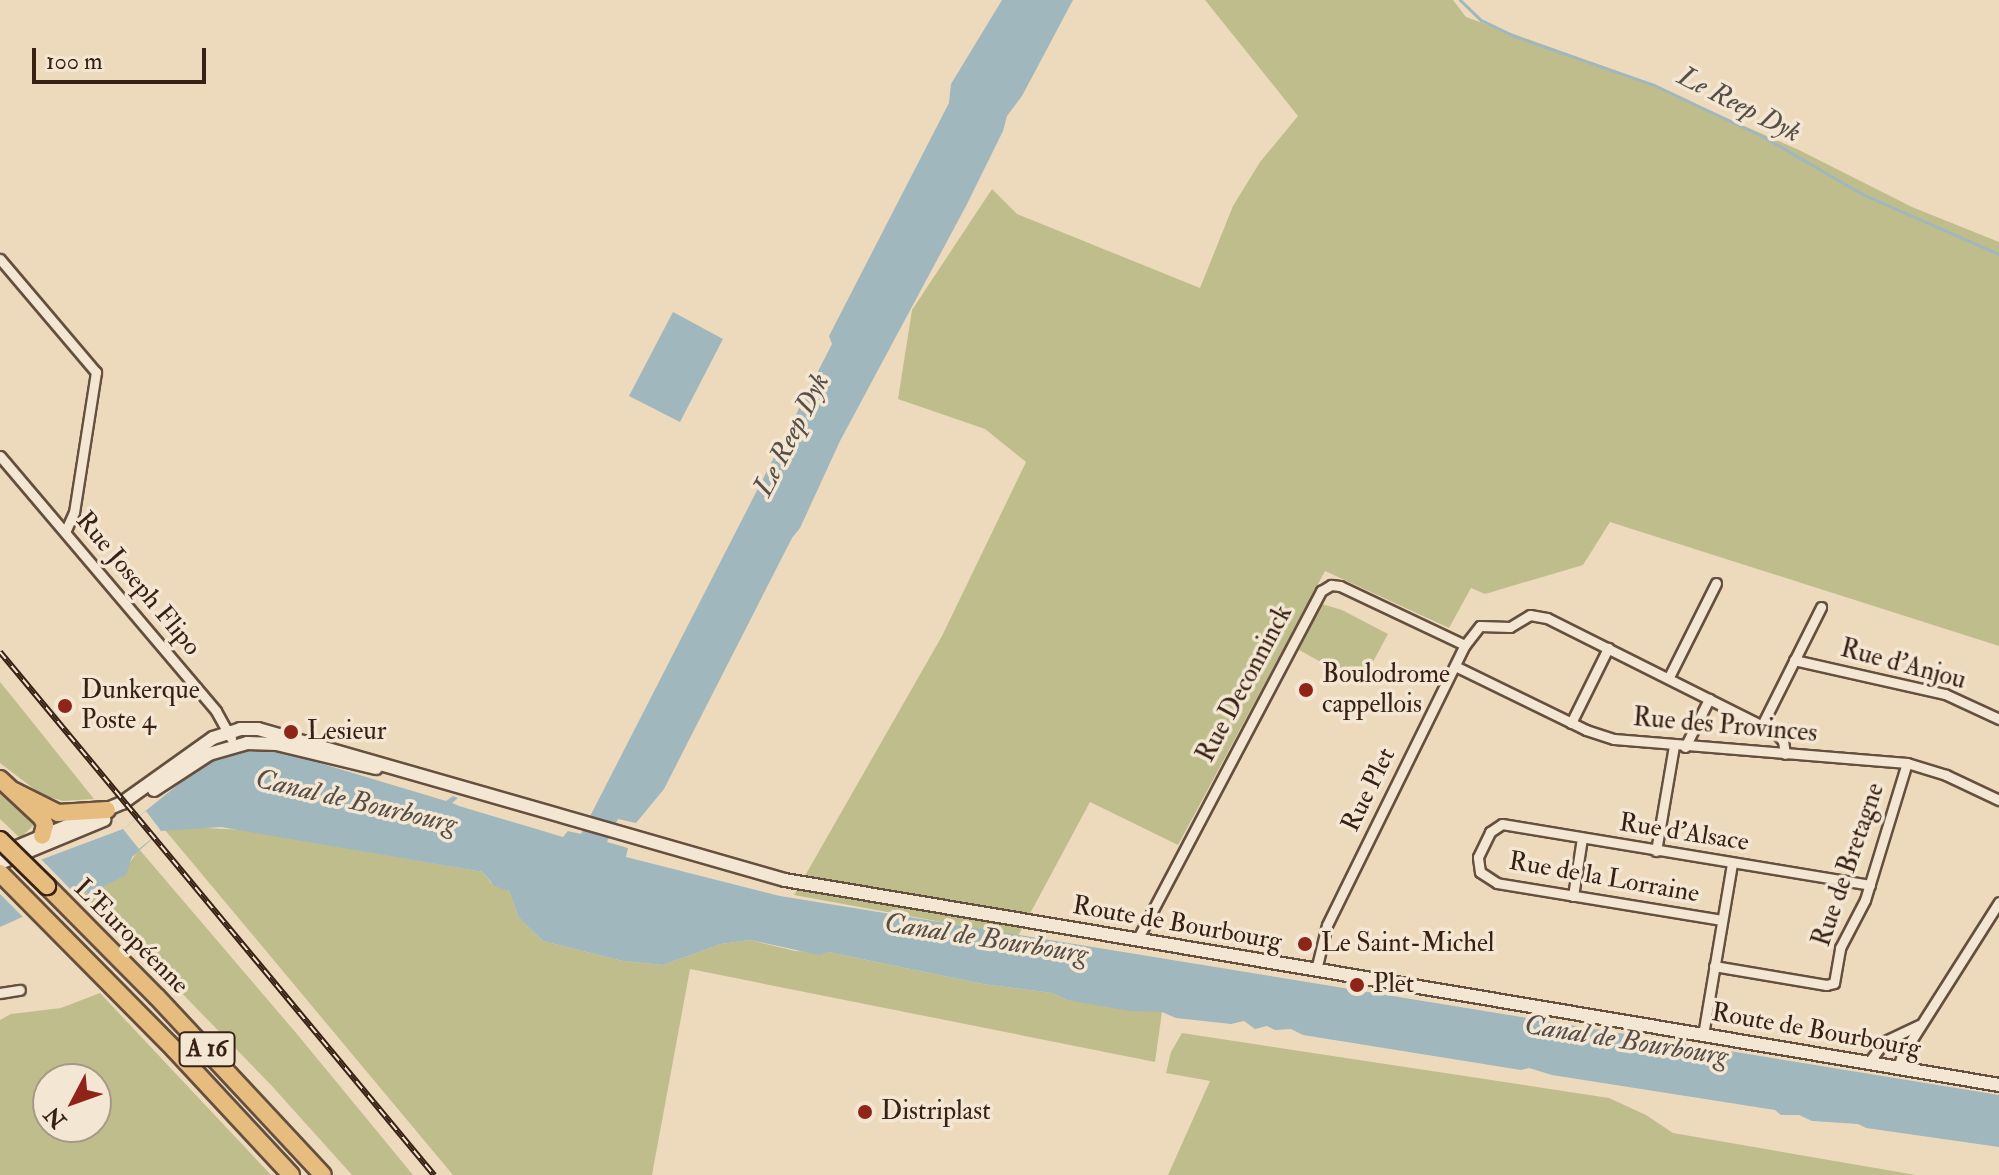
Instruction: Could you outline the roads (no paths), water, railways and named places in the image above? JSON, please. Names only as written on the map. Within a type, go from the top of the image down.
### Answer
[{"type":"highway","points":[[0,779],[42,818],[45,825],[42,836]]},
{"type":"highway","points":[[14,791],[58,813],[107,810]]},
{"type":"highway","name":"L'Européenne","points":[[0,840],[87,926],[323,1175]]},
{"type":"highway","name":"L'Européenne","points":[[0,873],[291,1175]]},
{"type":"main road","name":"Route de Bourbourg","points":[[0,854],[107,810],[137,794],[201,745],[229,732],[252,729],[280,733],[785,880],[1999,1085]]},
{"type":"main road","name":"Route de Bourbourg","points":[[0,863],[118,813],[203,757],[233,745],[277,744],[451,785]]},
{"type":"main road","points":[[31,850],[42,836]]},
{"type":"street","points":[[0,259],[93,366],[95,376],[74,512],[65,532]]},
{"type":"street","name":"Rue Joseph Flipo","points":[[0,456],[206,699],[229,732],[233,745]]},
{"type":"street","points":[[1669,677],[1716,583]]},
{"type":"street","name":"Rue Deconninck","points":[[1137,940],[1323,589],[1340,586],[1465,645]]},
{"type":"street","points":[[1762,725],[1821,607]]},
{"type":"street","points":[[1465,645],[1480,626],[1510,627],[1528,615],[1543,616],[1762,725],[1781,737],[1785,754]]},
{"type":"street","name":"Rue Plet","points":[[1316,970],[1322,939],[1337,905],[1465,645]]},
{"type":"street","points":[[1571,723],[1608,648]]},
{"type":"street","name":"Rue d'Anjou","points":[[1794,660],[1945,694],[1999,719]]},
{"type":"street","name":"Rue des Provinces","points":[[1455,666],[1571,723],[1614,739],[1907,763],[1946,775],[1999,800]]},
{"type":"street","points":[[1685,747],[1709,699]]},
{"type":"street","points":[[1656,851],[1674,746]]},
{"type":"street","name":"Rue de Bretagne","points":[[1714,966],[1826,985],[1834,983],[1840,948],[1870,885],[1907,763]]},
{"type":"street","name":"Rue d'Alsace","points":[[1492,830],[1505,825],[1870,885]]},
{"type":"street","name":"Rue de la Lorraine","points":[[1492,830],[1477,860],[1486,878],[1573,896],[1722,920]]},
{"type":"street","points":[[1573,896],[1582,838]]},
{"type":"street","points":[[1703,1035],[1732,863]]},
{"type":"street","points":[[1898,1068],[1924,1020],[1995,915],[1999,902]]},
{"type":"street","points":[[0,993],[20,990]]},
{"type":"street","points":[[1869,1062],[1880,1044],[1924,1020]]},
{"type":"water","name":"Canal de Bourbourg","points":[[1002,0],[1073,0],[1022,96],[1007,116],[1003,131],[966,206],[840,441],[800,528],[792,538],[664,789],[636,823],[618,819],[607,842],[628,848],[626,857],[780,896],[1999,1095],[1999,1147],[1866,1128],[1858,1124],[1812,1121],[1799,1115],[1781,1115],[1775,1110],[1552,1075],[1529,1068],[1521,1070],[1303,1035],[1291,1029],[1275,1030],[1267,1026],[1255,1029],[1244,1021],[1231,1024],[1176,1018],[1162,1012],[1130,1011],[1067,1000],[1052,993],[983,984],[828,952],[819,955],[750,940],[721,944],[663,965],[623,961],[543,941],[519,918],[509,891],[494,886],[483,872],[221,827],[161,831],[132,857],[126,875],[89,894],[83,890],[0,927],[0,875],[123,829],[205,763],[248,749],[273,749],[446,801],[453,796],[458,798],[452,803],[459,806],[563,837],[568,831],[581,834],[832,344],[829,336],[949,103],[951,84]]},
{"type":"water","points":[[673,312],[723,339],[680,422],[629,396]]},
{"type":"waterway","name":"Le Reep Dyk","points":[[1460,0],[1481,20],[1514,36],[1654,85],[1760,135],[1862,194],[1999,254]]},
{"type":"railway","points":[[0,652],[434,1175]]},
{"type":"place","name":"Boulodrome cappellois","points":[[1306,690]]},
{"type":"place","name":"Dunkerque Poste 4","points":[[65,706]]},
{"type":"place","name":"Lesieur","points":[[291,732]]},
{"type":"place","name":"Le Saint-Michel","points":[[1305,944]]},
{"type":"place","name":"Plet","points":[[1357,985]]},
{"type":"place","name":"Distriplast","points":[[865,1112]]}]
